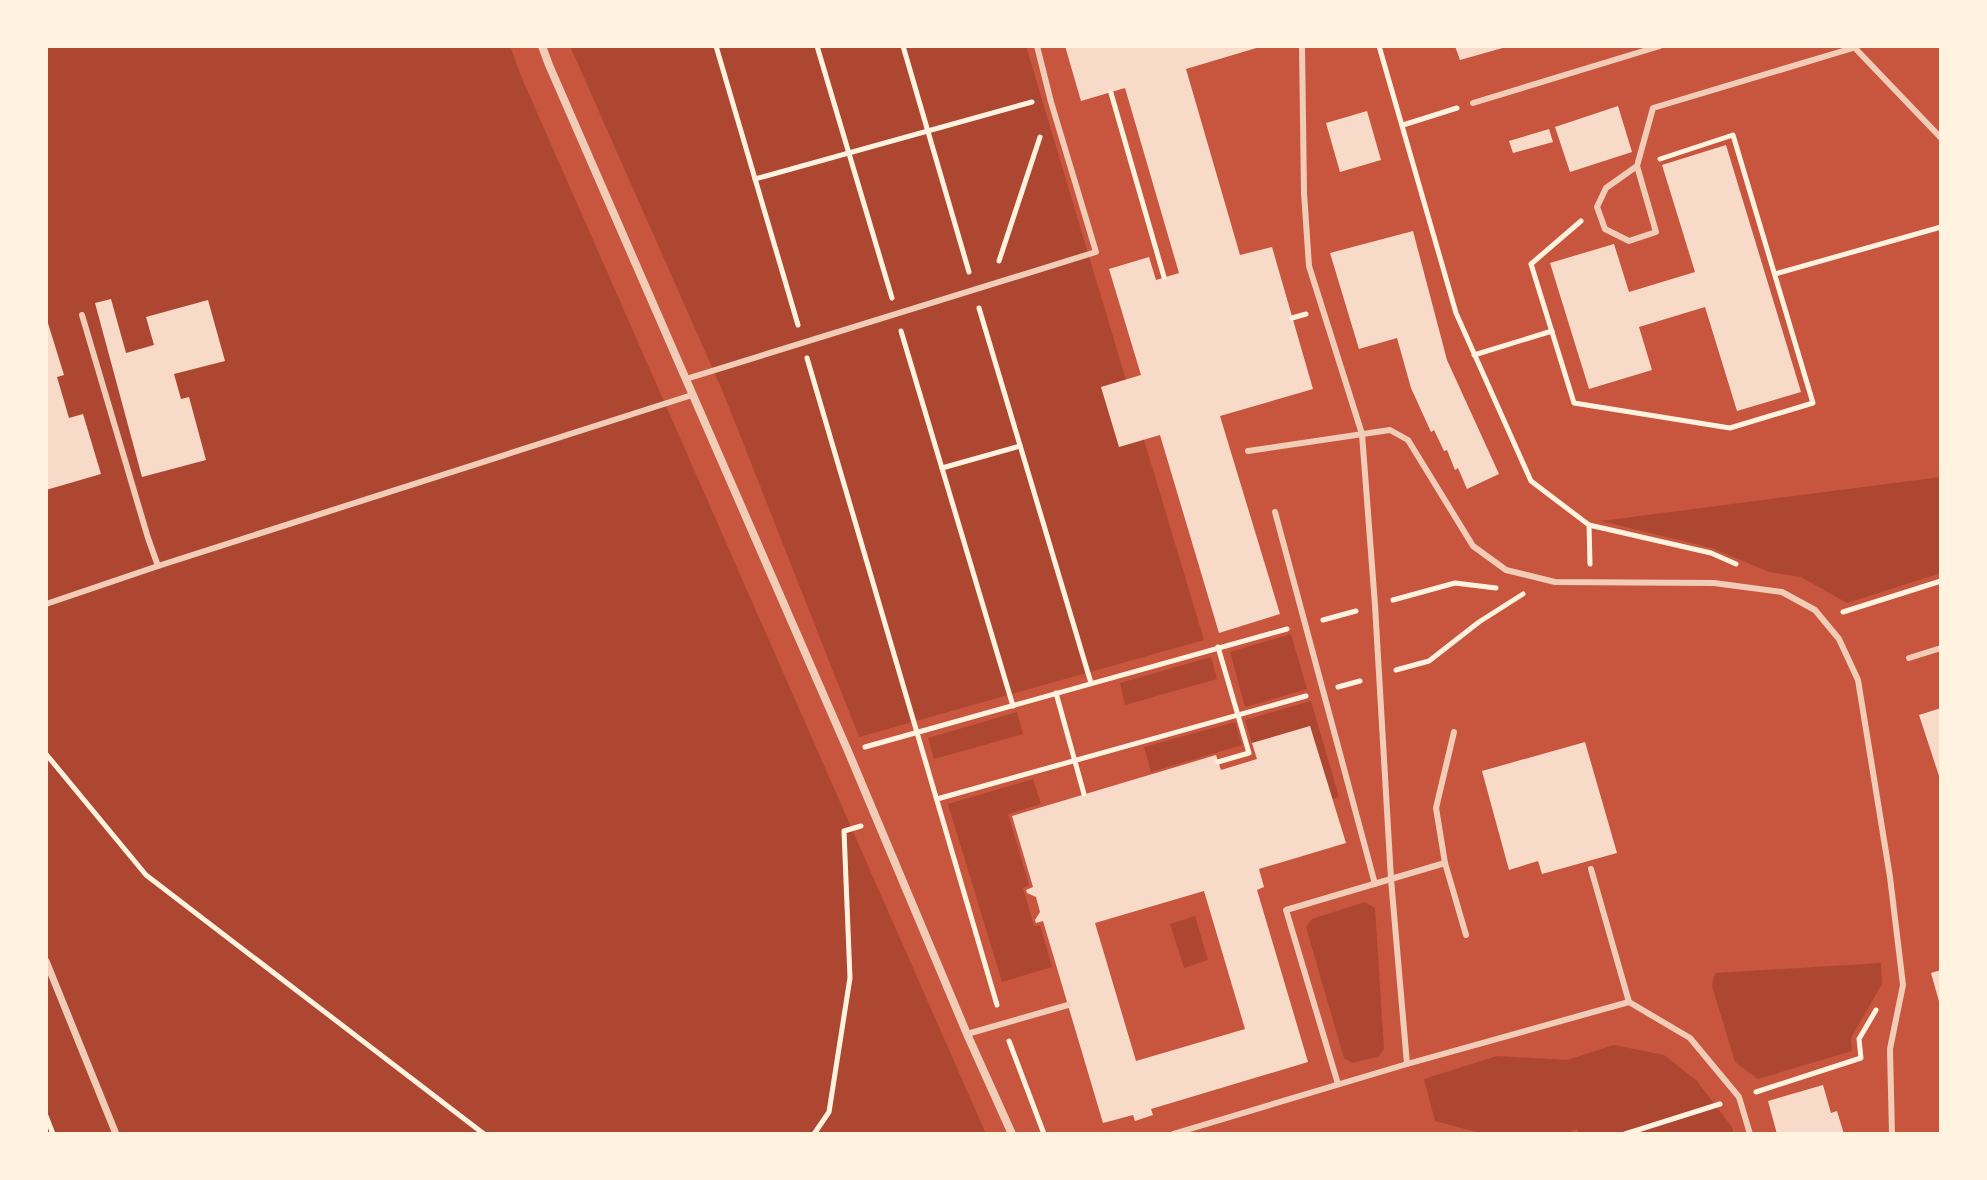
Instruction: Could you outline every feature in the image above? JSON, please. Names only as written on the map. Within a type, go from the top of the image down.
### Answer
[{"type":"street","points":[[542,46],[1012,1134]]},
{"type":"street","points":[[46,961],[116,1134]]},
{"type":"lane","points":[[686,379],[1096,252],[1037,46]]},
{"type":"lane","points":[[1302,46],[1304,193],[1309,266],[1362,434],[1391,879],[1407,1064]]},
{"type":"lane","points":[[1473,103],[1660,46]]},
{"type":"lane","points":[[1637,166],[1606,188],[1597,207],[1605,229],[1629,241],[1656,232],[1637,166],[1653,108],[1853,47],[1941,138]]},
{"type":"lane","points":[[82,315],[158,566]]},
{"type":"lane","points":[[46,604],[692,395]]},
{"type":"lane","points":[[1248,451],[1390,430],[1408,440],[1473,546],[1506,570],[1555,582],[1714,583],[1782,592],[1815,610],[1839,639],[1858,680],[1890,877],[1903,985],[1890,1049],[1892,1134]]},
{"type":"lane","points":[[1275,512],[1375,884]]},
{"type":"lane","points":[[1909,658],[1941,648]]},
{"type":"lane","points":[[1454,732],[1436,808],[1445,863],[1466,935]]},
{"type":"lane","points":[[1338,1084],[1286,910],[1445,863]]},
{"type":"lane","points":[[1591,869],[1629,1002],[1690,1038],[1739,1097],[1750,1134]]},
{"type":"lane","points":[[1173,1134],[1629,1002]]},
{"type":"lane","points":[[967,1034],[1068,1005]]},
{"type":"path","points":[[716,46],[1003,1023],[1044,1134]]},
{"type":"path","points":[[817,46],[1013,706]]},
{"type":"path","points":[[903,46],[1091,683]]},
{"type":"path","points":[[1379,46],[1456,313],[1531,481],[1589,525],[1711,553],[1739,566]]},
{"type":"path","points":[[1111,93],[1164,277]]},
{"type":"path","points":[[755,179],[1051,99]]},
{"type":"path","points":[[991,284],[1051,99]]},
{"type":"path","points":[[1403,125],[1473,103]]},
{"type":"path","points":[[1597,207],[1531,264],[1574,403],[1730,428],[1813,403],[1733,135],[1637,166]]},
{"type":"path","points":[[1775,274],[1941,227]]},
{"type":"path","points":[[1474,355],[1552,331]]},
{"type":"path","points":[[942,468],[1020,446]]},
{"type":"path","points":[[1589,525],[1590,582]]},
{"type":"path","points":[[1822,619],[1941,581]]},
{"type":"path","points":[[1421,593],[1455,583],[1499,588]]},
{"type":"path","points":[[937,799],[1429,661],[1479,622],[1528,591],[1513,589]]},
{"type":"path","points":[[1329,618],[1348,613]]},
{"type":"path","points":[[848,751],[1242,641]]},
{"type":"path","points":[[1218,647],[1249,753],[1218,762]]},
{"type":"path","points":[[1056,693],[1084,794]]},
{"type":"path","points":[[46,754],[146,875],[484,1134]]},
{"type":"path","points":[[814,1134],[829,1112],[850,978],[844,831],[877,821]]},
{"type":"path","points":[[1767,1088],[1861,1058],[1859,1039],[1878,1007]]},
{"type":"path","points":[[1625,1134],[1708,1108]]},
{"type":"path","points":[[46,1116],[53,1134]]},
{"type":"path","points":[[1649,1134],[1652,1126]]},
{"type":"shaded area","points":[[46,46],[510,46],[986,1134],[46,1134]]},
{"type":"shaded area","points":[[570,46],[1026,46],[1204,640],[859,737],[723,392]]},
{"type":"shaded area","points":[[1941,477],[1941,573],[1847,603],[1801,577],[1769,572],[1712,548],[1601,521]]},
{"type":"shaded area","points":[[1291,634],[1307,689],[1245,707],[1230,652]]},
{"type":"shaded area","points":[[1211,657],[1217,679],[1125,705],[1120,683]]},
{"type":"shaded area","points":[[1311,701],[1339,797],[1332,799],[1310,726],[1252,743],[1245,720]]},
{"type":"shaded area","points":[[1017,712],[1023,734],[934,759],[928,738]]},
{"type":"shaded area","points":[[1235,722],[1242,745],[1151,772],[1144,747]]},
{"type":"shaded area","points":[[1033,779],[1041,804],[1008,814],[1029,885],[1023,888],[1034,926],[1040,925],[1052,967],[1002,982],[948,804]]},
{"type":"shaded area","points":[[1365,902],[1375,908],[1384,1049],[1379,1056],[1353,1063],[1344,1058],[1306,927],[1312,919]]},
{"type":"shaded area","points":[[1195,916],[1208,960],[1184,968],[1170,924]]},
{"type":"shaded area","points":[[1881,963],[1882,984],[1851,1038],[1852,1051],[1758,1079],[1735,1062],[1712,986],[1715,973]]},
{"type":"shaded area","points":[[1614,1045],[1664,1055],[1697,1081],[1734,1134],[1579,1134],[1577,1129],[1564,1134],[1484,1134],[1435,1121],[1424,1079],[1497,1056],[1567,1060]]},
{"type":"building","points":[[1065,46],[1263,46],[1186,69],[1240,255],[1272,247],[1313,389],[1220,416],[1280,614],[1219,633],[1160,435],[1119,447],[1101,387],[1141,375],[1109,269],[1149,257],[1156,280],[1179,273],[1125,88],[1081,101]]},
{"type":"building","points":[[1455,46],[1506,46],[1506,47],[1460,60]]},
{"type":"building","points":[[1618,106],[1632,152],[1570,172],[1555,127]]},
{"type":"building","points":[[1367,111],[1381,160],[1340,172],[1326,123]]},
{"type":"building","points":[[1549,129],[1553,142],[1513,153],[1509,141]]},
{"type":"building","points":[[1726,145],[1801,392],[1737,411],[1705,307],[1639,327],[1652,370],[1589,389],[1550,263],[1614,244],[1629,292],[1695,272],[1662,165]]},
{"type":"building","points":[[1413,231],[1447,360],[1499,474],[1467,489],[1447,450],[1444,451],[1434,430],[1431,432],[1411,388],[1397,338],[1359,349],[1330,253]]},
{"type":"building","points":[[111,299],[126,353],[154,345],[146,317],[208,300],[225,361],[174,374],[181,399],[189,397],[206,460],[142,477],[95,303]]},
{"type":"building","points":[[47,320],[64,375],[57,377],[69,418],[83,414],[101,474],[46,490]]},
{"type":"building","points":[[1941,708],[1941,779],[1940,779],[1919,715]]},
{"type":"building","points":[[1310,726],[1346,843],[1259,869],[1264,887],[1257,890],[1308,1062],[1151,1109],[1153,1115],[1135,1121],[1133,1115],[1103,1123],[1043,921],[1036,923],[1035,920],[1040,912],[1036,897],[1026,890],[1033,887],[1012,816],[1216,755],[1221,770],[1257,759],[1252,743]],"holes":[[[1204,891],[1245,1029],[1136,1061],[1095,923]]]},
{"type":"building","points":[[1585,742],[1617,853],[1542,874],[1538,861],[1509,870],[1482,771]]},
{"type":"building","points":[[1941,970],[1941,1005],[1940,1005],[1931,973]]},
{"type":"building","points":[[1823,1085],[1831,1113],[1837,1111],[1844,1134],[1777,1134],[1768,1101]]}]
